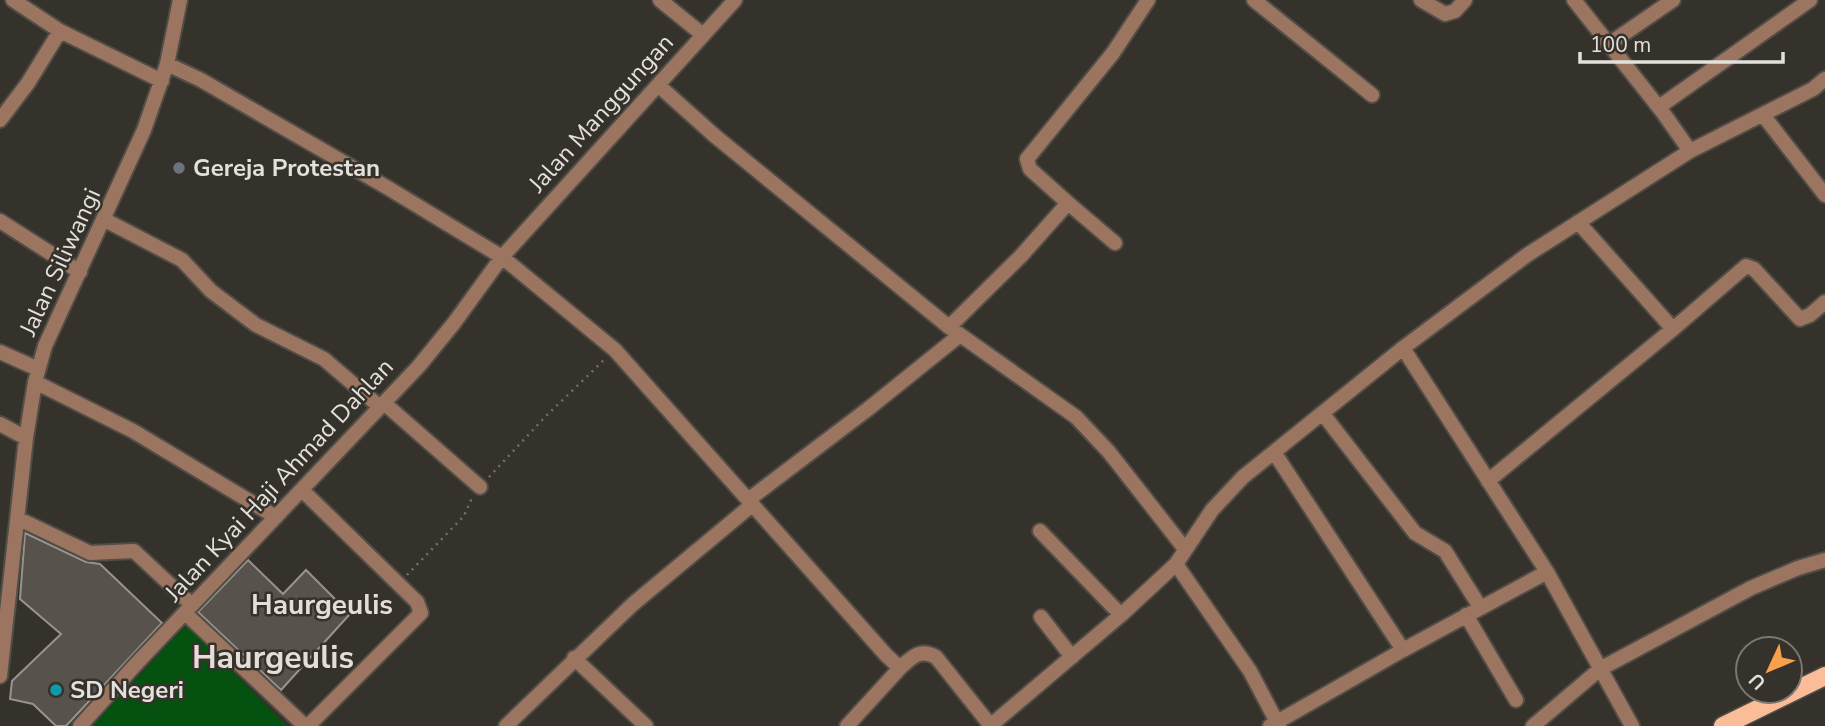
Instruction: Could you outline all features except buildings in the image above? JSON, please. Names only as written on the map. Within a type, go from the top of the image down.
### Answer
[{"type":"main road","points":[[1723,726],[1825,676]]},
{"type":"street","points":[[13,0],[60,31],[163,81]]},
{"type":"street","name":"Jalan Siliwangi","points":[[0,676],[4,591],[19,519],[26,438],[36,376],[45,346],[105,220],[163,81],[180,0]]},
{"type":"street","points":[[660,0],[703,35]]},
{"type":"street","name":"Jalan Manggungan","points":[[502,257],[735,0]]},
{"type":"street","points":[[1115,243],[1030,169],[1027,159],[1113,53],[1148,0]]},
{"type":"street","points":[[1254,0],[1372,95]]},
{"type":"street","points":[[1421,0],[1439,12],[1450,14],[1465,0]]},
{"type":"street","points":[[1574,0],[1660,107],[1690,151]]},
{"type":"street","points":[[1609,44],[1673,0]]},
{"type":"street","points":[[1660,107],[1810,0]]},
{"type":"street","points":[[0,120],[28,83],[60,31]]},
{"type":"street","points":[[167,64],[201,80],[377,181],[502,257],[572,312],[615,350],[900,668]]},
{"type":"street","points":[[847,726],[900,668],[921,652],[928,652],[936,657],[990,726],[1121,615],[1176,564],[1225,494],[1273,452],[1490,280],[1690,151],[1814,89],[1825,79]]},
{"type":"street","points":[[658,85],[715,136],[955,331],[1076,417],[1090,430],[1185,549]]},
{"type":"street","points":[[1763,114],[1825,195]]},
{"type":"street","points":[[506,726],[633,604],[750,502],[868,409],[955,331],[1068,203]]},
{"type":"street","points":[[105,220],[182,260],[211,291],[256,325],[324,359],[480,487]]},
{"type":"street","points":[[0,221],[80,272]]},
{"type":"street","points":[[1578,222],[1673,329]]},
{"type":"street","name":"Jalan Kyai Haji Ahmad Dahlan","points":[[80,726],[419,366],[502,257]]},
{"type":"street","points":[[1488,481],[1746,266],[1754,269],[1800,319],[1810,315],[1825,302]]},
{"type":"street","points":[[1403,348],[1547,572],[1632,726]]},
{"type":"street","points":[[0,352],[36,376],[276,517]]},
{"type":"street","points":[[1323,414],[1415,533],[1444,551],[1479,607]]},
{"type":"street","points":[[0,424],[26,438]]},
{"type":"street","points":[[1273,452],[1403,650]]},
{"type":"street","points":[[19,519],[90,553],[134,551],[188,609],[306,726],[419,617],[421,612],[417,602],[302,490]]},
{"type":"street","points":[[1040,531],[1121,615]]},
{"type":"street","points":[[1534,726],[1600,669],[1751,588],[1825,560]]},
{"type":"street","points":[[1176,564],[1250,671],[1276,724],[1479,607],[1547,572]]},
{"type":"street","points":[[1466,615],[1516,700]]},
{"type":"street","points":[[1041,617],[1072,657]]},
{"type":"street","points":[[574,659],[646,726]]},
{"type":"path","points":[[398,584],[464,516],[480,487],[545,417],[615,350]]},
{"type":"green space","points":[[186,625],[285,724],[285,726],[92,726]]},
{"type":"place","name":"Gereja Protestan","points":[[179,168]]},
{"type":"place","name":"SD Negeri","points":[[56,690]]},
{"type":"district","name":"Haurgeulis","points":[[322,605]]},
{"type":"district","name":"Haurgeulis","points":[[273,657]]}]
